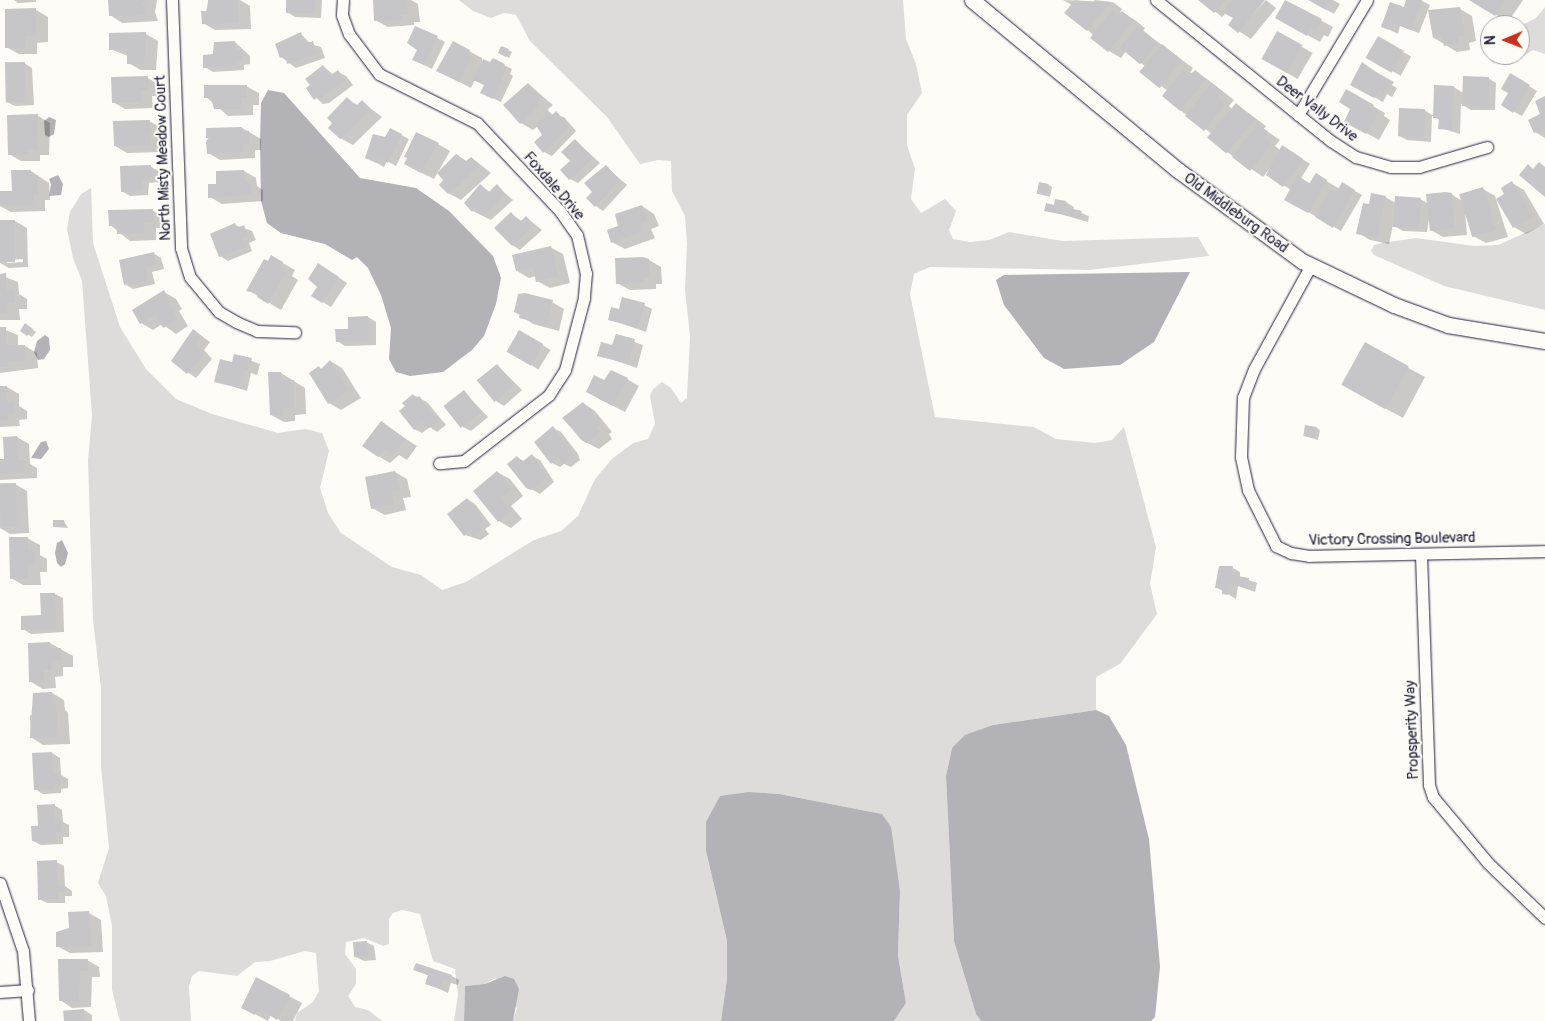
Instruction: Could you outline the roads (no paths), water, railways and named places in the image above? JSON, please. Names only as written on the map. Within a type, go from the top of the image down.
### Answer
[{"type":"main road","name":"Old Middleburg Road","points":[[972,0],[1179,171],[1311,265],[1394,306],[1448,325],[1545,340]]},
{"type":"street","name":"North Misty Meadow Court","points":[[172,0],[181,248],[190,277],[219,312],[236,322],[257,331],[295,332]]},
{"type":"street","name":"Foxdale Drive","points":[[343,0],[342,15],[349,34],[379,74],[477,123],[560,211],[577,235],[586,273],[584,298],[565,370],[549,395],[464,461],[439,463]]},
{"type":"street","name":"Deer Vally Drive","points":[[1156,0],[1298,115],[1356,157],[1391,167],[1419,167],[1487,147]]},
{"type":"street","points":[[1298,115],[1367,0]]},
{"type":"street","name":"Victory Crossing Boulevard","points":[[1311,265],[1254,369],[1243,397],[1241,457],[1248,490],[1276,546],[1291,553],[1309,556],[1545,551]]},
{"type":"street","name":"Propsperity Way","points":[[1421,555],[1429,785],[1433,797],[1488,863],[1545,918]]},
{"type":"street","points":[[0,883],[23,951],[30,1021]]},
{"type":"street","points":[[0,992],[28,990]]}]
